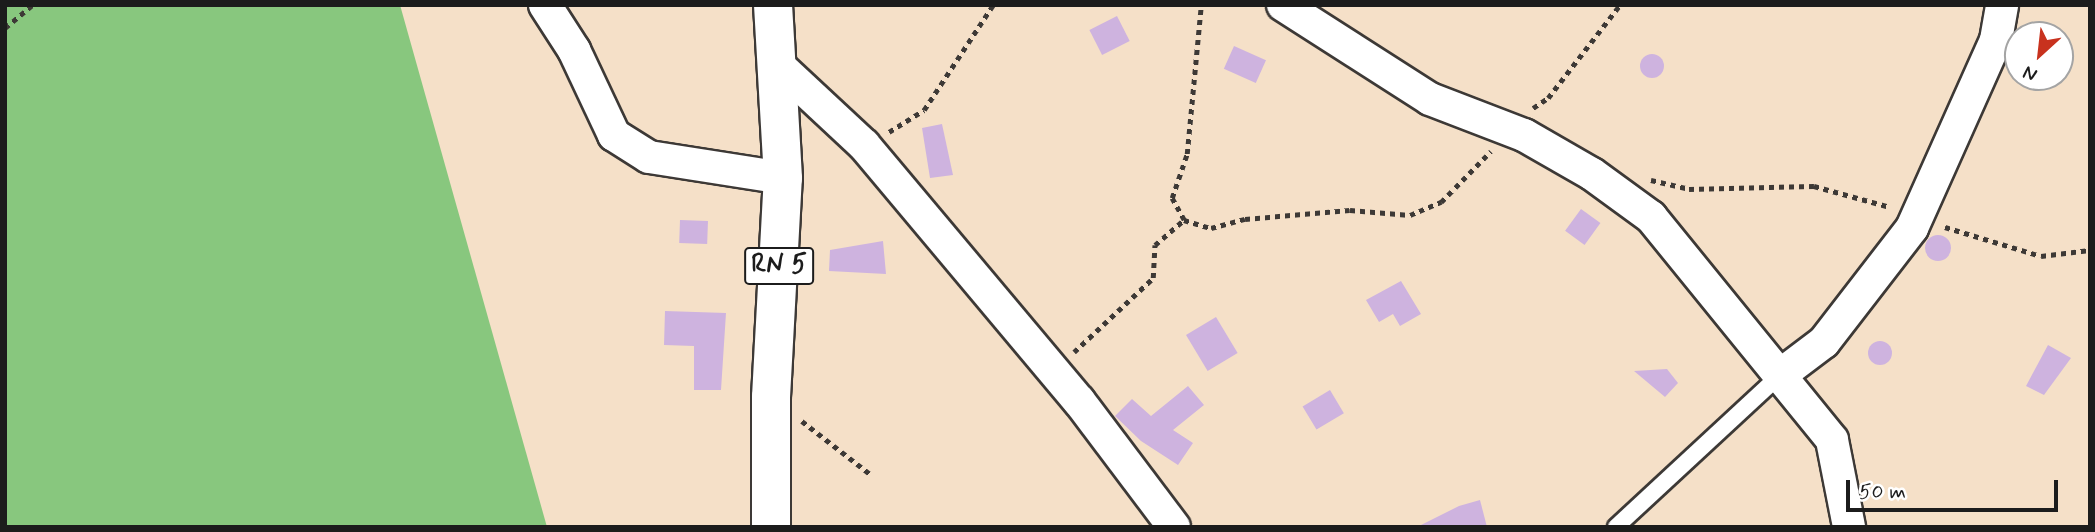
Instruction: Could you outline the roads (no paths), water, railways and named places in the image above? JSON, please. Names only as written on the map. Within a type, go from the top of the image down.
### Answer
[{"type":"main road","name":"RN 5","points":[[771,527],[771,397],[783,178],[773,5]]},
{"type":"street","points":[[545,5],[574,50],[614,135],[649,157],[783,178]]},
{"type":"street","points":[[1283,5],[1430,99],[1506,128],[1592,174],[1651,217],[1832,440],[1849,527]]},
{"type":"street","points":[[1779,376],[1824,342],[1916,218],[1996,40],[2002,5]]},
{"type":"street","points":[[777,64],[864,145],[1055,373],[1174,527]]},
{"type":"lane","points":[[1616,527],[1779,376]]}]
